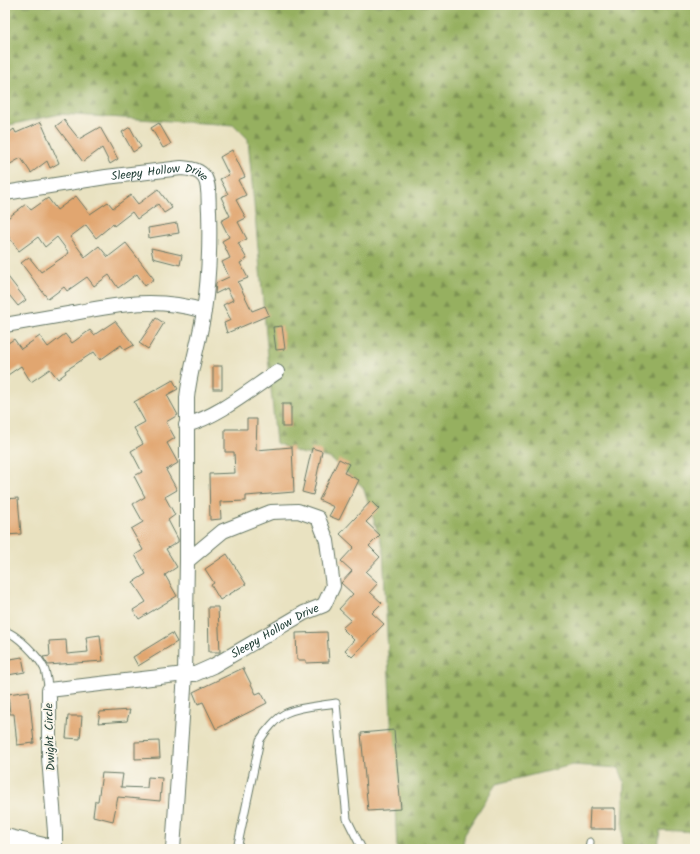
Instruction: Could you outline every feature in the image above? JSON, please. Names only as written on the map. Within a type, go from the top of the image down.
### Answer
[{"type":"main road","points":[[5,840],[43,849]]},
{"type":"street","name":"Sleepy Hollow Drive","points":[[5,193],[106,177],[181,168],[192,169],[199,172],[205,178],[208,187],[209,234],[204,311],[189,378],[186,425],[186,674],[173,849]]},
{"type":"street","points":[[5,325],[120,304],[154,303],[181,305],[204,311]]},
{"type":"street","points":[[186,425],[197,422],[216,413],[277,372]]},
{"type":"street","name":"Sleepy Hollow Drive","points":[[186,674],[195,674],[213,666],[304,613],[324,605],[333,586],[327,541],[318,518],[298,511],[271,512],[223,531],[187,561]]},
{"type":"street","name":"Dwight Circle","points":[[55,849],[56,832],[49,758],[49,690],[186,674]]},
{"type":"lane","points":[[5,631],[10,633],[28,647],[44,668],[49,690]]},
{"type":"lane","points":[[237,849],[260,740],[284,713],[304,707],[336,703],[348,819],[362,849]]},
{"type":"green space","points":[[5,5],[695,5],[695,832],[660,830],[658,849],[622,849],[625,784],[619,768],[572,765],[496,784],[465,833],[462,849],[397,849],[383,548],[363,487],[330,458],[300,453],[276,443],[248,139],[234,125],[60,114],[5,126]]},
{"type":"building","points":[[64,120],[79,139],[100,127],[118,159],[110,164],[102,148],[83,162],[56,126]]},
{"type":"building","points":[[41,122],[59,163],[50,168],[47,161],[31,173],[21,158],[5,167],[5,136],[14,129],[16,133]]},
{"type":"building","points":[[159,123],[171,144],[163,148],[151,128]]},
{"type":"building","points":[[130,127],[141,147],[133,152],[122,132]]},
{"type":"building","points":[[232,150],[245,177],[238,180],[246,195],[236,200],[246,218],[238,222],[247,239],[238,243],[247,259],[240,263],[248,278],[238,282],[252,311],[265,306],[269,315],[227,333],[224,323],[231,320],[223,305],[233,300],[227,288],[215,294],[216,283],[229,277],[222,262],[230,258],[222,241],[229,237],[221,221],[230,216],[221,197],[228,194],[220,179],[229,175],[220,157]]},
{"type":"building","points":[[158,189],[172,208],[164,213],[158,204],[137,219],[132,212],[114,226],[113,224],[96,238],[86,225],[70,237],[85,257],[99,246],[108,257],[126,243],[154,279],[145,286],[137,274],[118,288],[109,275],[94,286],[87,277],[67,291],[64,287],[48,299],[21,263],[29,257],[41,272],[69,253],[57,237],[45,247],[38,237],[19,251],[5,232],[5,220],[26,204],[31,210],[48,198],[57,210],[76,196],[90,214],[108,202],[113,208],[131,195],[138,204]]},
{"type":"building","points":[[177,223],[179,233],[149,238],[148,228]]},
{"type":"building","points":[[151,248],[182,255],[180,265],[153,258]]},
{"type":"building","points":[[5,273],[26,300],[18,306],[5,290]]},
{"type":"building","points":[[156,318],[164,323],[148,349],[139,343]]},
{"type":"building","points":[[115,321],[134,345],[125,350],[121,345],[100,360],[94,352],[65,371],[66,373],[58,379],[50,369],[31,382],[21,366],[5,377],[5,345],[14,339],[21,349],[40,336],[48,347],[65,334],[72,343],[90,330],[94,335]]},
{"type":"building","points":[[282,326],[285,349],[276,350],[273,327]]},
{"type":"building","points":[[213,366],[222,366],[222,389],[213,389]]},
{"type":"building","points":[[173,380],[178,389],[167,395],[178,415],[166,422],[175,438],[167,443],[178,463],[166,470],[177,490],[165,497],[175,515],[168,520],[178,539],[178,542],[166,549],[177,567],[165,575],[177,596],[139,619],[133,610],[146,602],[133,582],[146,574],[135,555],[143,550],[131,529],[143,522],[133,504],[145,497],[134,476],[142,472],[131,451],[143,444],[134,428],[145,422],[134,402]]},
{"type":"building","points":[[282,404],[291,404],[291,427],[282,427]]},
{"type":"building","points":[[247,419],[257,419],[256,450],[292,447],[294,492],[246,496],[246,501],[220,502],[221,519],[210,520],[209,474],[235,473],[234,452],[225,452],[225,429],[247,429]]},
{"type":"building","points":[[312,448],[322,451],[313,495],[302,492]]},
{"type":"building","points":[[339,459],[349,464],[344,473],[359,480],[339,520],[329,516],[334,507],[319,500]]},
{"type":"building","points":[[18,498],[21,534],[5,535],[5,499]]},
{"type":"building","points":[[371,501],[379,509],[366,522],[380,535],[369,546],[380,557],[366,572],[378,583],[370,592],[382,603],[372,613],[384,624],[352,657],[345,650],[354,640],[342,628],[351,620],[339,609],[353,594],[341,583],[352,571],[341,561],[354,547],[340,534]]},
{"type":"building","points":[[227,554],[246,584],[220,600],[211,585],[214,583],[205,569]]},
{"type":"building","points":[[208,607],[218,607],[220,652],[209,652]]},
{"type":"building","points":[[327,632],[329,662],[306,663],[306,660],[297,660],[296,633]]},
{"type":"building","points":[[172,633],[177,642],[138,666],[133,657]]},
{"type":"building","points":[[100,635],[103,661],[48,665],[43,657],[50,656],[49,641],[66,640],[67,654],[88,652],[86,637]]},
{"type":"building","points":[[22,657],[25,672],[8,675],[5,660]]},
{"type":"building","points":[[243,668],[256,694],[261,692],[267,703],[216,729],[203,702],[198,704],[193,692]]},
{"type":"building","points":[[29,691],[34,743],[17,745],[14,714],[10,714],[8,694]]},
{"type":"building","points":[[130,710],[127,721],[98,723],[100,712]]},
{"type":"building","points":[[68,716],[82,716],[80,739],[66,738]]},
{"type":"building","points":[[394,730],[401,809],[368,811],[361,733]]},
{"type":"building","points":[[159,741],[160,758],[135,759],[135,742]]},
{"type":"building","points":[[102,773],[123,774],[121,787],[147,788],[148,777],[162,778],[160,801],[118,797],[113,821],[93,816],[95,801],[98,801]]},
{"type":"building","points":[[590,808],[615,808],[615,829],[589,829]]}]
